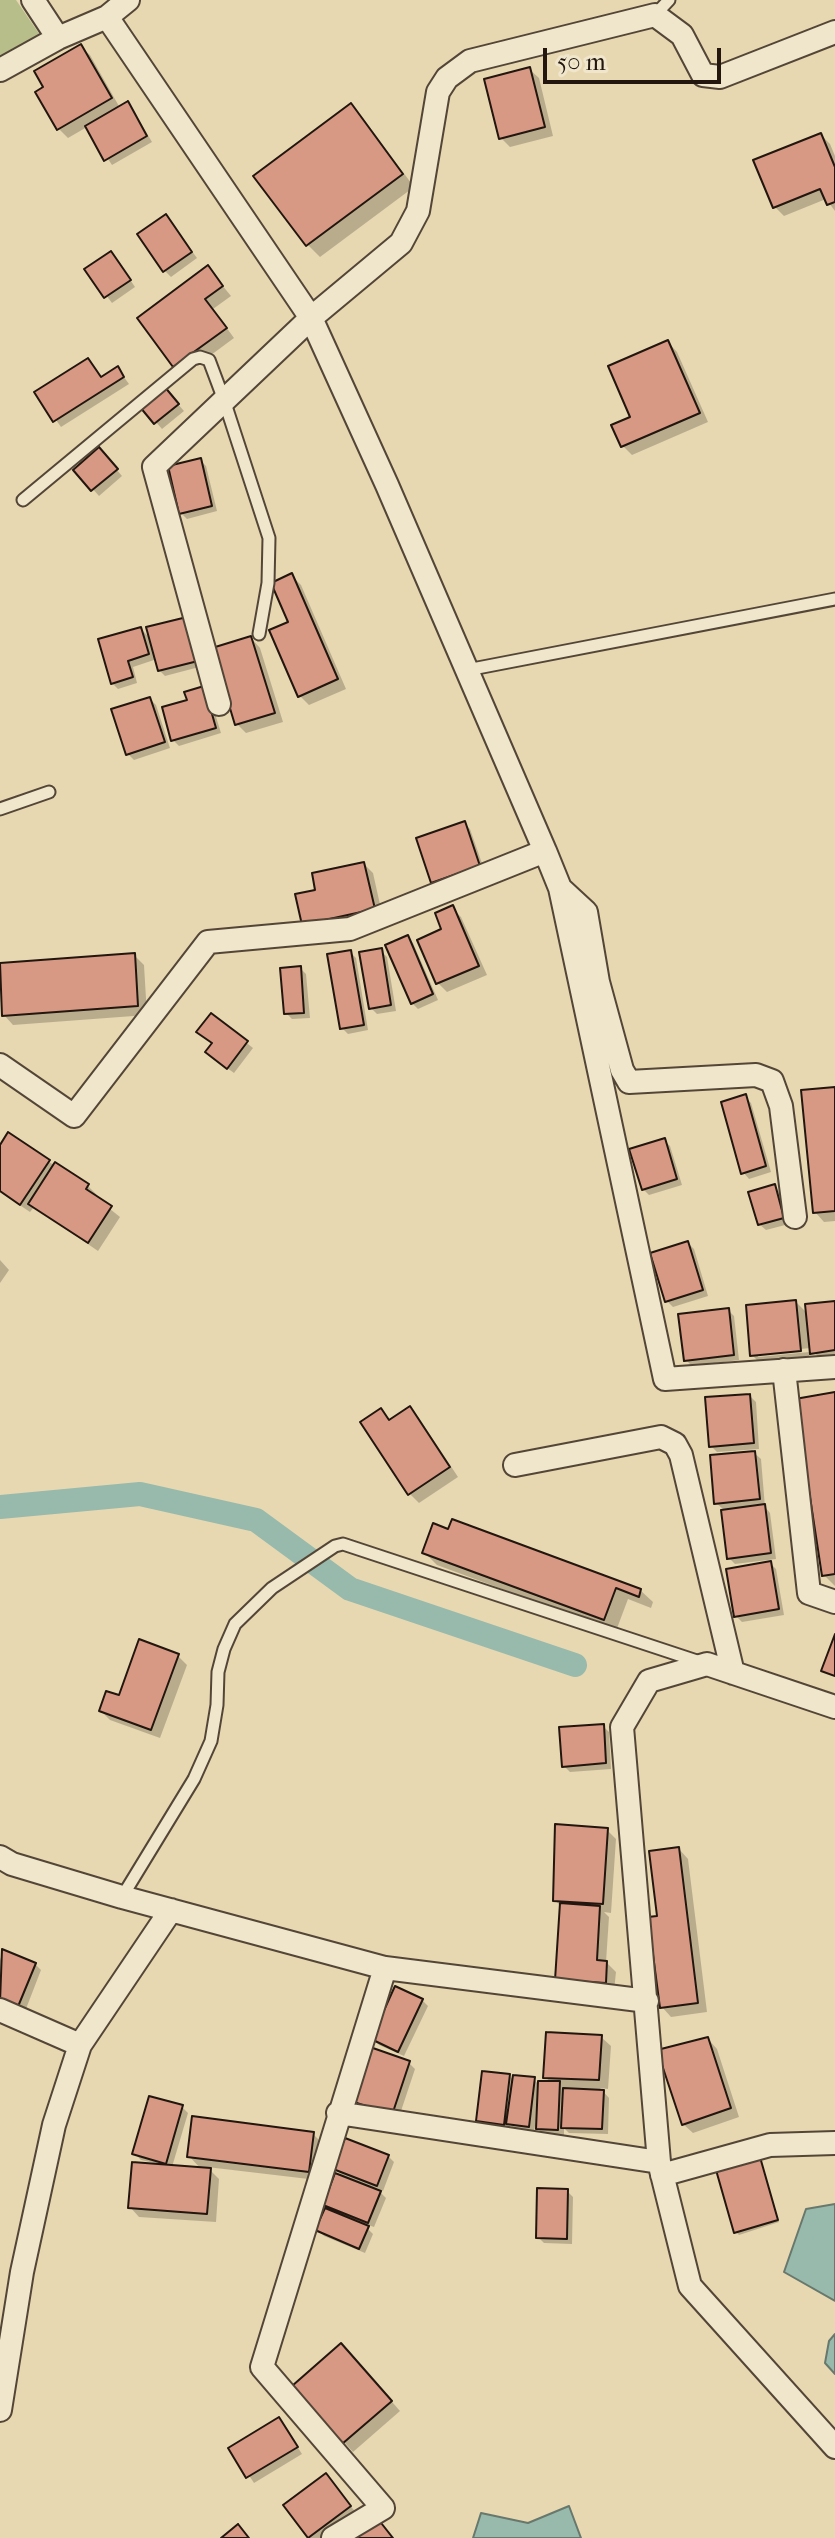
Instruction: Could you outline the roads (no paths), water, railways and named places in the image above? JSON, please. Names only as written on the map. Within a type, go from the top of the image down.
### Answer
[{"type":"street","points":[[33,0],[58,38]]},
{"type":"street","points":[[0,70],[58,38],[107,17],[128,0]]},
{"type":"street","points":[[219,704],[154,467],[311,318],[401,243],[418,211],[438,92],[447,78],[470,61],[662,8],[682,35],[703,75],[720,77],[835,32]]},
{"type":"street","points":[[107,17],[311,318],[545,851],[560,888],[665,1379],[835,1367]]},
{"type":"street","points":[[0,1065],[74,1116],[208,942],[350,929],[545,851]]},
{"type":"street","points":[[560,888],[586,912],[598,982],[622,1070],[629,1082],[756,1075],[772,1081],[781,1106],[795,1217]]},
{"type":"street","points":[[784,1370],[809,1593],[835,1602]]},
{"type":"street","points":[[515,1465],[661,1437],[675,1444],[681,1455],[733,1673]]},
{"type":"street","points":[[835,1707],[707,1664],[649,1681],[622,1727],[661,2169],[690,2286],[835,2447]]},
{"type":"street","points":[[0,1857],[12,1864],[122,1897],[385,1968],[647,2001]]},
{"type":"street","points":[[0,2410],[22,2272],[54,2125],[80,2045],[171,1910]]},
{"type":"street","points":[[333,2538],[383,2508],[262,2367],[385,1968]]},
{"type":"street","points":[[0,2010],[80,2045]]},
{"type":"street","points":[[338,2113],[661,2169],[770,2145],[835,2143]]},
{"type":"lane","points":[[23,500],[193,359],[200,357],[209,360],[269,538],[269,570],[259,634]]},
{"type":"lane","points":[[467,670],[835,599]]},
{"type":"lane","points":[[0,809],[49,792]]},
{"type":"lane","points":[[122,1897],[194,1779],[211,1741],[218,1672],[235,1624],[272,1588],[325,1551],[343,1544],[707,1664]]},
{"type":"waterway","points":[[0,1507],[140,1494],[256,1520],[350,1589],[575,1665]]}]
